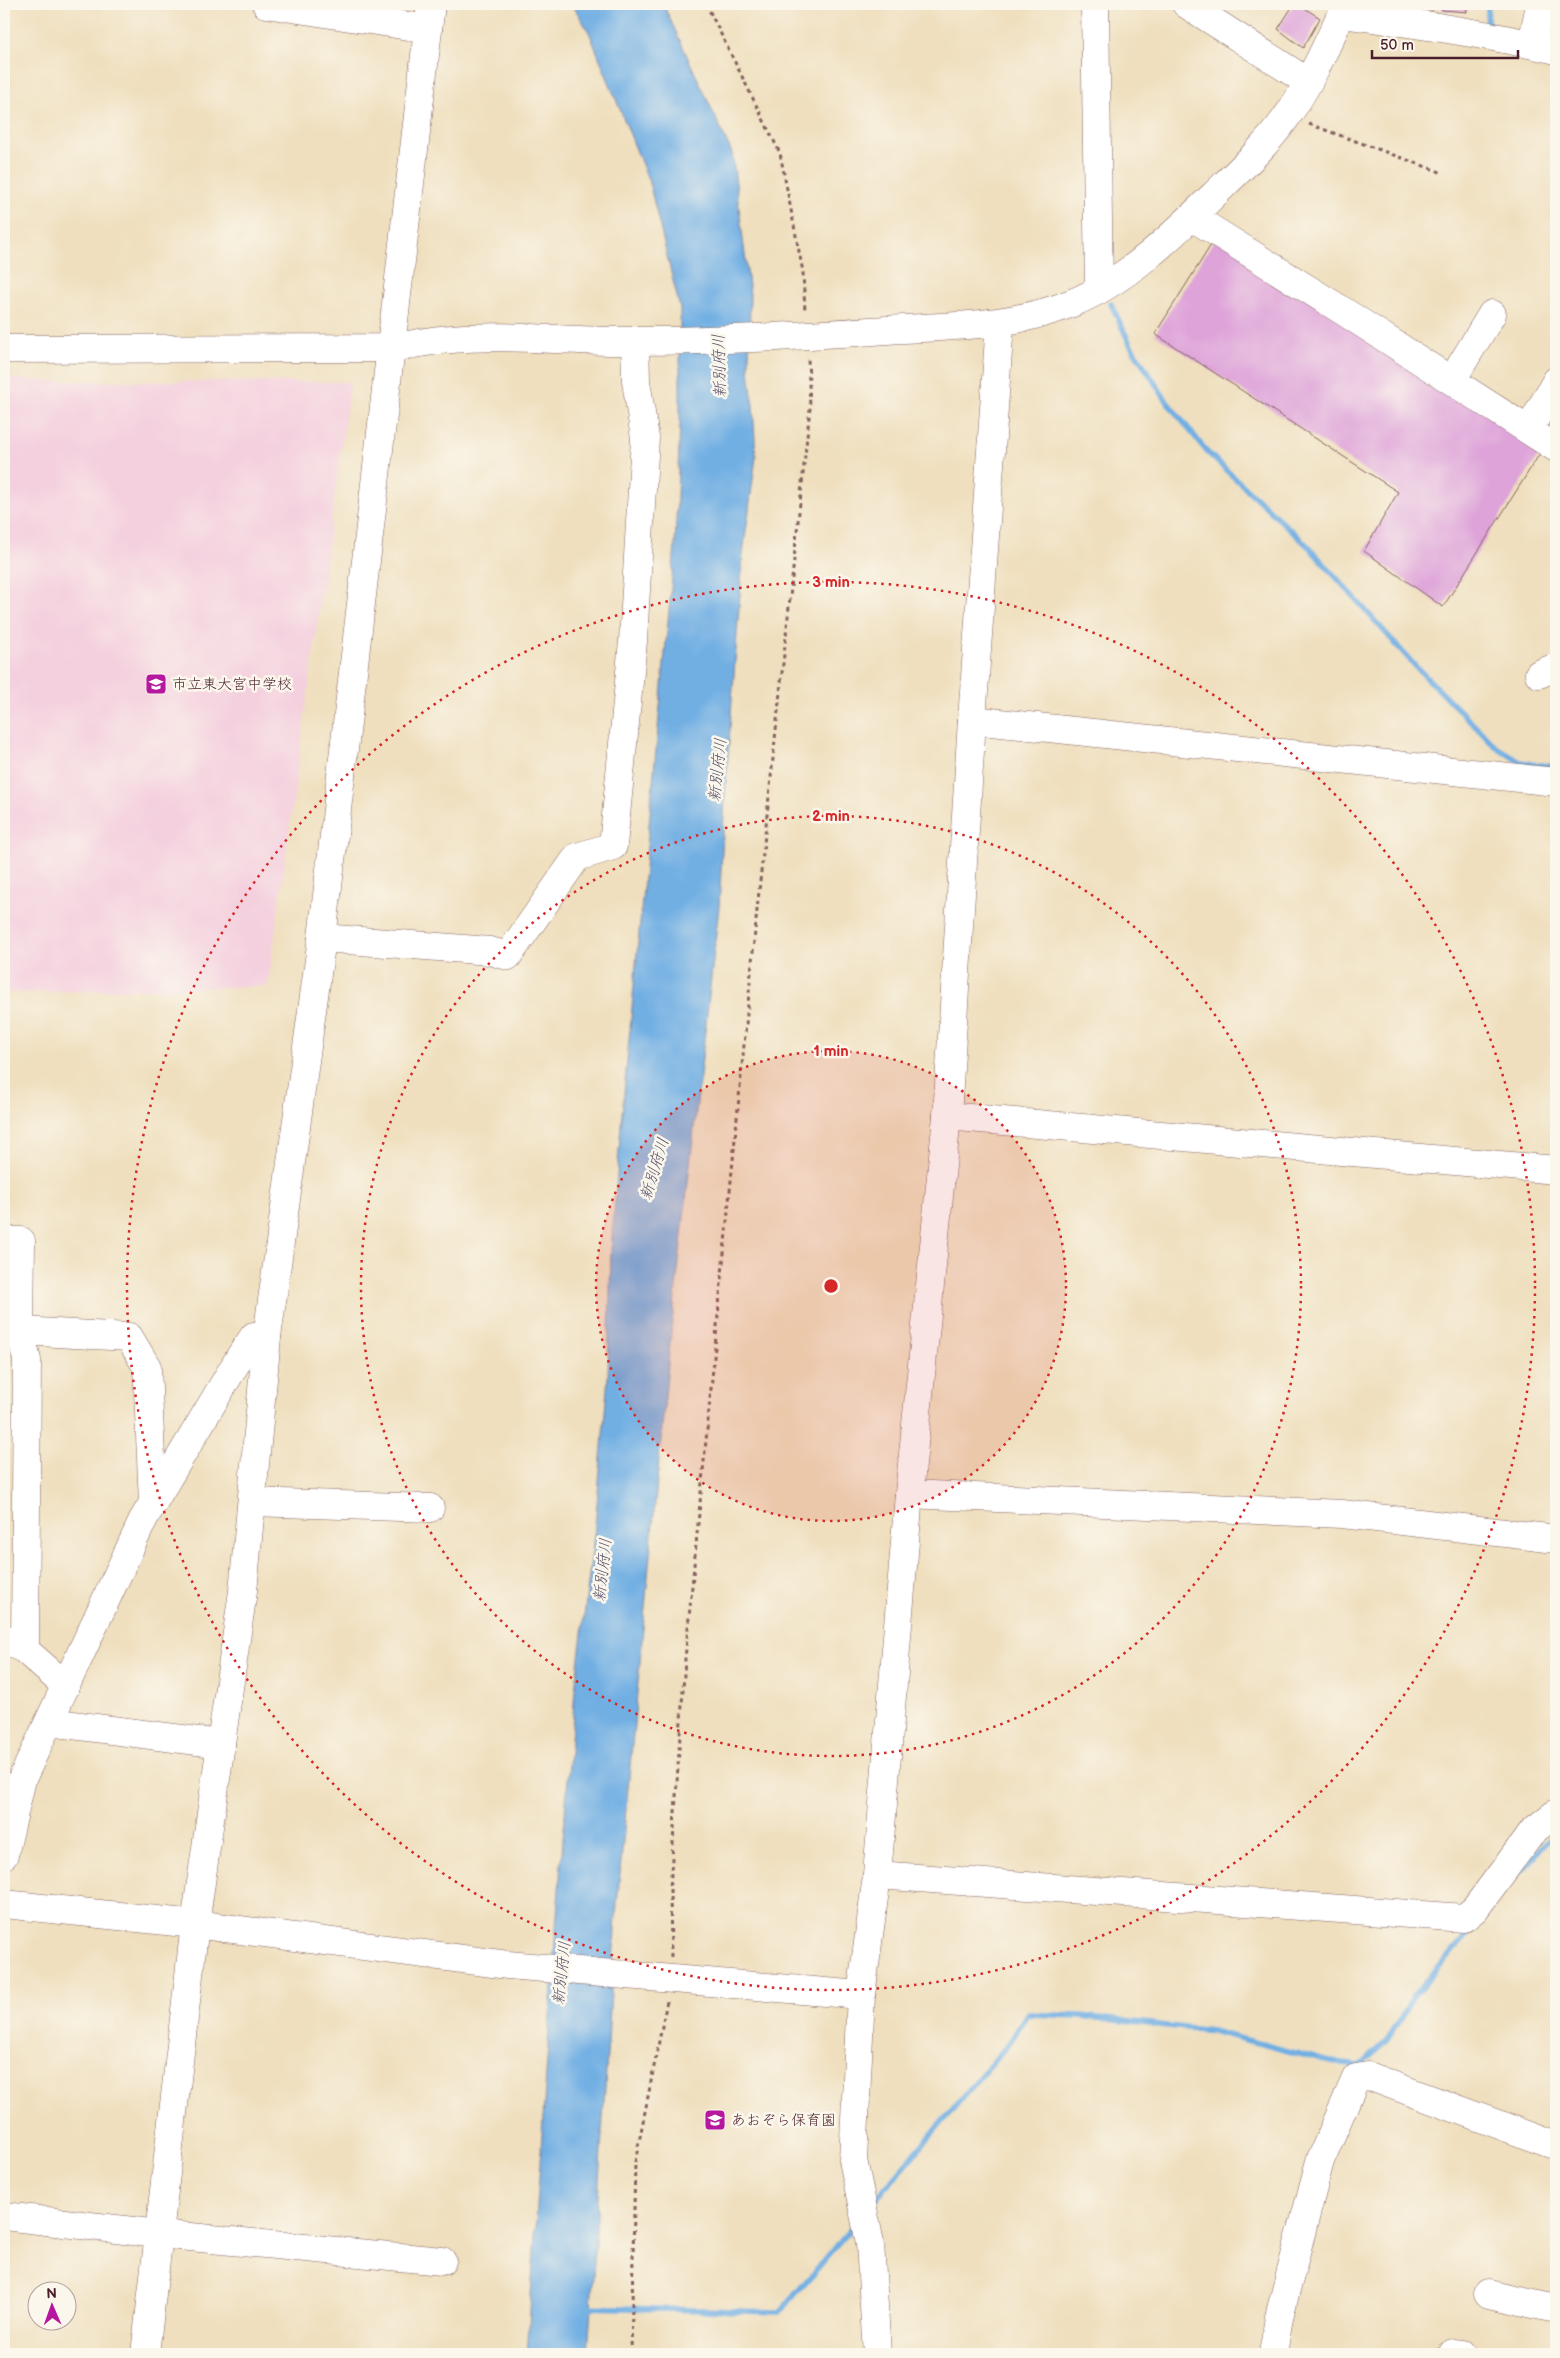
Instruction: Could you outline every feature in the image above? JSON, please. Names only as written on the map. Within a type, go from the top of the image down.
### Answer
[{"type":"street","points":[[145,2354],[196,1924],[243,1591],[267,1337],[322,938],[430,16],[266,4]]},
{"type":"street","points":[[1096,4],[1099,290]]},
{"type":"street","points":[[1186,4],[1308,82]]},
{"type":"street","points":[[4,350],[391,348],[452,338],[640,341],[807,336],[1000,322],[1071,303],[1099,290],[1138,263],[1192,217],[1260,150],[1288,116],[1308,82],[1344,9],[1437,26],[1540,32]]},
{"type":"street","points":[[1192,217],[1452,380],[1556,448]]},
{"type":"street","points":[[1452,380],[1492,314]]},
{"type":"street","points":[[877,2354],[870,2242],[853,2160],[861,1995],[877,1875],[909,1494],[947,1116],[1000,322]]},
{"type":"street","points":[[322,938],[490,952],[508,956],[576,857],[613,846],[633,641],[645,438],[636,382],[640,341]]},
{"type":"street","points":[[1528,430],[1556,381]]},
{"type":"street","points":[[972,720],[1556,782]]},
{"type":"street","points":[[947,1116],[1556,1170]]},
{"type":"street","points":[[4,1241],[21,1241],[20,1331],[15,1360],[14,1644],[66,1686]]},
{"type":"street","points":[[20,1331],[129,1337],[147,1367],[153,1503]]},
{"type":"street","points":[[4,1855],[13,1778],[48,1722],[153,1503],[240,1355],[254,1336],[267,1337]]},
{"type":"street","points":[[909,1494],[1342,1514],[1556,1539]]},
{"type":"street","points":[[252,1502],[430,1508]]},
{"type":"street","points":[[48,1722],[221,1744]]},
{"type":"street","points":[[877,1875],[1464,1918],[1480,1902],[1533,1831],[1556,1814]]},
{"type":"street","points":[[4,1904],[196,1924],[508,1965],[861,1995]]},
{"type":"street","points":[[1273,2354],[1279,2317],[1320,2161],[1356,2078],[1368,2076],[1556,2146]]},
{"type":"street","points":[[4,2216],[159,2234],[442,2261]]},
{"type":"street","points":[[1488,2294],[1556,2309]]},
{"type":"path","points":[[632,2354],[635,2162],[664,1977],[684,1659],[810,408],[803,272],[780,153],[706,4]]},
{"type":"path","points":[[1288,116],[1443,173]]},
{"type":"shaded area","name":"市立東大宮中学校","points":[[4,378],[52,381],[350,382],[268,986],[4,993]]},
{"type":"water","name":"新別府川","points":[[572,4],[663,4],[732,153],[750,294],[749,369],[756,457],[743,554],[725,795],[719,907],[671,1333],[616,1915],[588,2354],[527,2354],[556,1927],[575,1690],[595,1527],[608,1377],[611,1251],[621,1125],[675,546],[680,422],[680,309],[649,182],[589,32]]},
{"type":"building","points":[[1294,4],[1298,4],[1320,18],[1303,48],[1278,29]]},
{"type":"building","points":[[1412,4],[1434,4],[1433,10]]},
{"type":"building","points":[[1442,4],[1466,4],[1467,12],[1442,10]]},
{"type":"building","points":[[1544,4],[1556,4],[1556,23],[1541,18]]},
{"type":"building","points":[[1216,237],[1544,447],[1443,607],[1364,551],[1398,492],[1155,334]]},
{"type":"waterway","points":[[1488,4],[1487,25],[1492,25]]},
{"type":"waterway","points":[[1111,304],[1131,346],[1168,403],[1208,453],[1309,547],[1417,668],[1495,746],[1520,762],[1556,767]]},
{"type":"waterway","points":[[1512,1881],[1556,1832]]},
{"type":"waterway","points":[[871,2205],[1010,2042],[1027,2014],[1080,2016],[1212,2031],[1334,2063],[1360,2066],[1387,2040],[1414,1996],[1476,1924]]},
{"type":"waterway","points":[[583,2307],[780,2312],[857,2222]]},
{"type":"place","name":"市立東大宮中学校","points":[[156,684]]},
{"type":"place","name":"あおぞら保育園","points":[[715,2120]]}]
